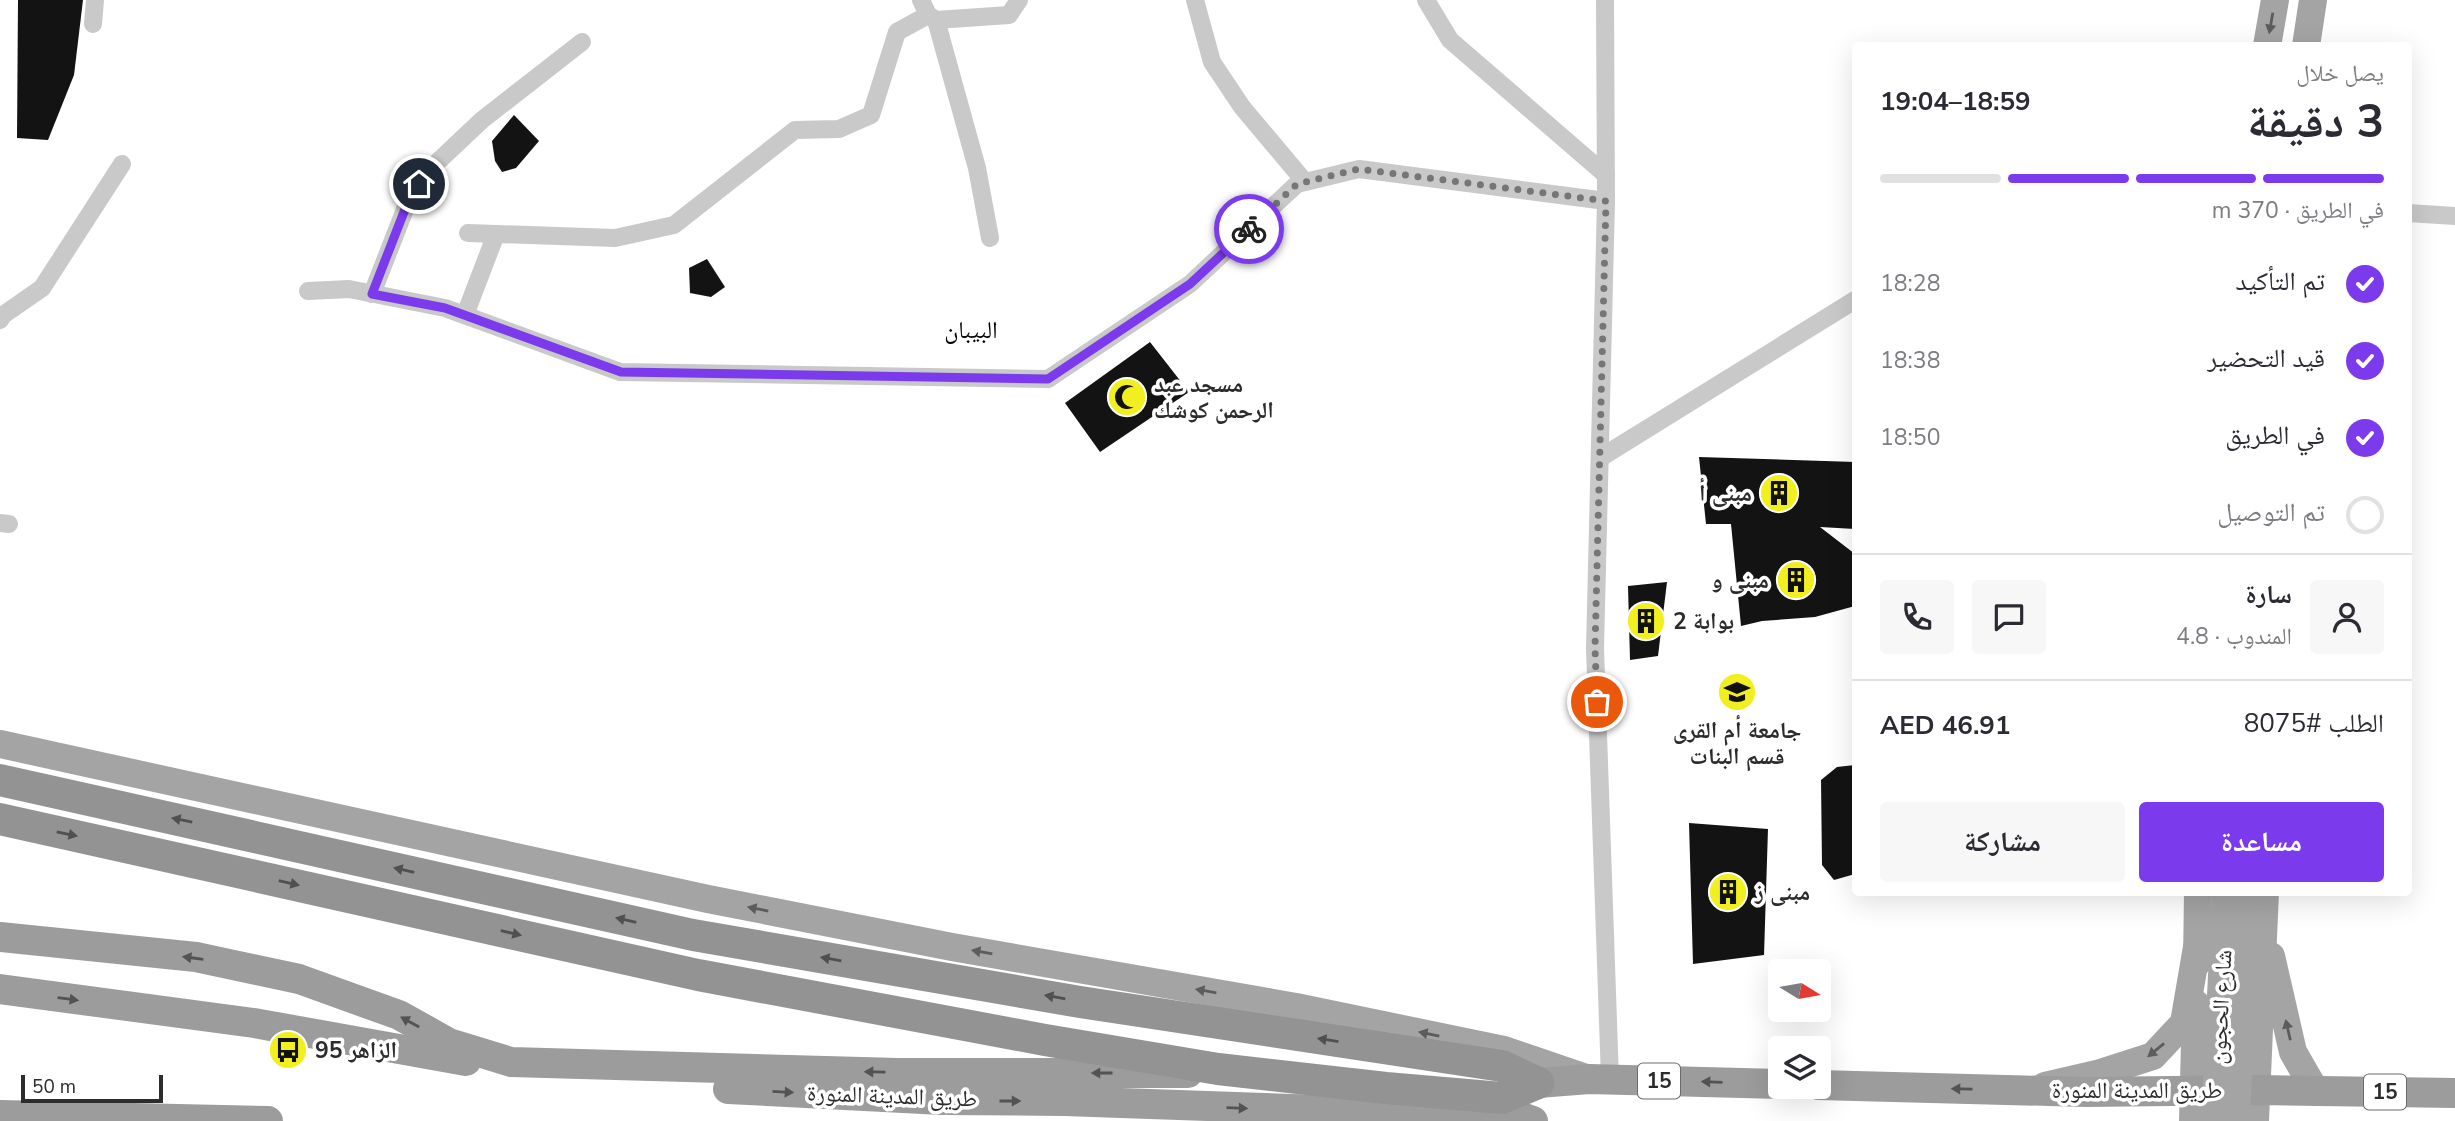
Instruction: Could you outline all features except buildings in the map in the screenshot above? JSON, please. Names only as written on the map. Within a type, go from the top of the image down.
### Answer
[{"type":"highway","points":[[0,780],[693,935],[1080,1002],[1502,1066],[1538,1083]]},
{"type":"highway","points":[[0,819],[698,975],[1045,1040],[1217,1069],[1386,1088],[1502,1098],[1538,1083]]},
{"type":"highway","points":[[0,937],[196,957],[299,979],[399,1016],[449,1043],[511,1062],[898,1073],[1189,1073],[1538,1083]]},
{"type":"highway","name":"طريق المدينة المنورة","points":[[0,989],[254,1023],[381,1047],[611,1082],[942,1100],[1064,1101],[1522,1117],[1533,1121]]},
{"type":"highway","name":"15","points":[[1538,1083],[1599,1079],[1768,1084]]},
{"type":"highway","name":"طريق المدينة المنورة","points":[[1831,1086],[2086,1092],[2256,1090],[2455,1093]]},
{"type":"highway","points":[[0,1115],[53,1119],[268,1121]]},
{"type":"main road","points":[[2268,42],[2275,0]]},
{"type":"main road","points":[[2307,42],[2313,0]]},
{"type":"main road","points":[[0,744],[708,899],[952,947],[1296,1007],[1490,1047],[1599,1079]]},
{"type":"main road","points":[[2193,1121],[2198,896]]},
{"type":"main road","name":"شارع الحجون","points":[[2215,1121],[2226,896]]},
{"type":"main road","name":"شارع الحجون","points":[[2236,1121],[2246,896]]},
{"type":"main road","points":[[2255,1121],[2264,896]]},
{"type":"main road","points":[[2263,921],[2293,1052],[2316,1092]]},
{"type":"main road","points":[[2030,1090],[2097,1074],[2153,1056],[2184,1023],[2197,947]]},
{"type":"street","points":[[93,24],[95,0]]},
{"type":"street","points":[[468,233],[615,238],[674,225],[795,130],[839,129],[871,115],[897,32],[928,12],[1009,15],[1019,0]]},
{"type":"street","points":[[1195,0],[1212,62],[1242,107],[1305,182]]},
{"type":"street","points":[[1426,0],[1450,40],[1606,175]]},
{"type":"street","points":[[1599,1079],[1595,648],[1606,201],[1605,0]]},
{"type":"street","points":[[928,12],[977,168],[990,238]]},
{"type":"street","points":[[372,294],[409,199],[429,170],[482,120],[582,42]]},
{"type":"street","points":[[0,320],[42,289],[122,164]]},
{"type":"street","points":[[308,291],[349,289],[445,308],[621,372],[1048,379],[1190,284],[1297,184],[1359,169],[1606,201]]},
{"type":"street","points":[[2412,213],[2455,216]]},
{"type":"street","points":[[465,315],[496,234]]},
{"type":"street","points":[[1600,458],[1852,302]]},
{"type":"way so far","points":[[1249,229],[1297,184],[1359,169],[1606,201],[1595,648],[1597,702]]},
{"type":"place","name":"مسجد عبد الرحمن كوشك","points":[[1127,397]]},
{"type":"place","name":"مبنى أ","points":[[1779,493]]},
{"type":"place","name":"مبنى و","points":[[1796,580]]},
{"type":"place","name":"بوابة 2","points":[[1646,621]]},
{"type":"place","name":"جامعة أم القرى قسم البنات","points":[[1737,692]]},
{"type":"place","name":"مبنى ز","points":[[1728,892]]},
{"type":"place","name":"الزاهر 95","points":[[288,1050]]},
{"type":"district","name":"البيبان","points":[[971,330]]},
{"type":"route","points":[[419,184],[409,199],[372,294],[445,308],[621,372],[1048,379],[1190,284],[1249,229]]}]
